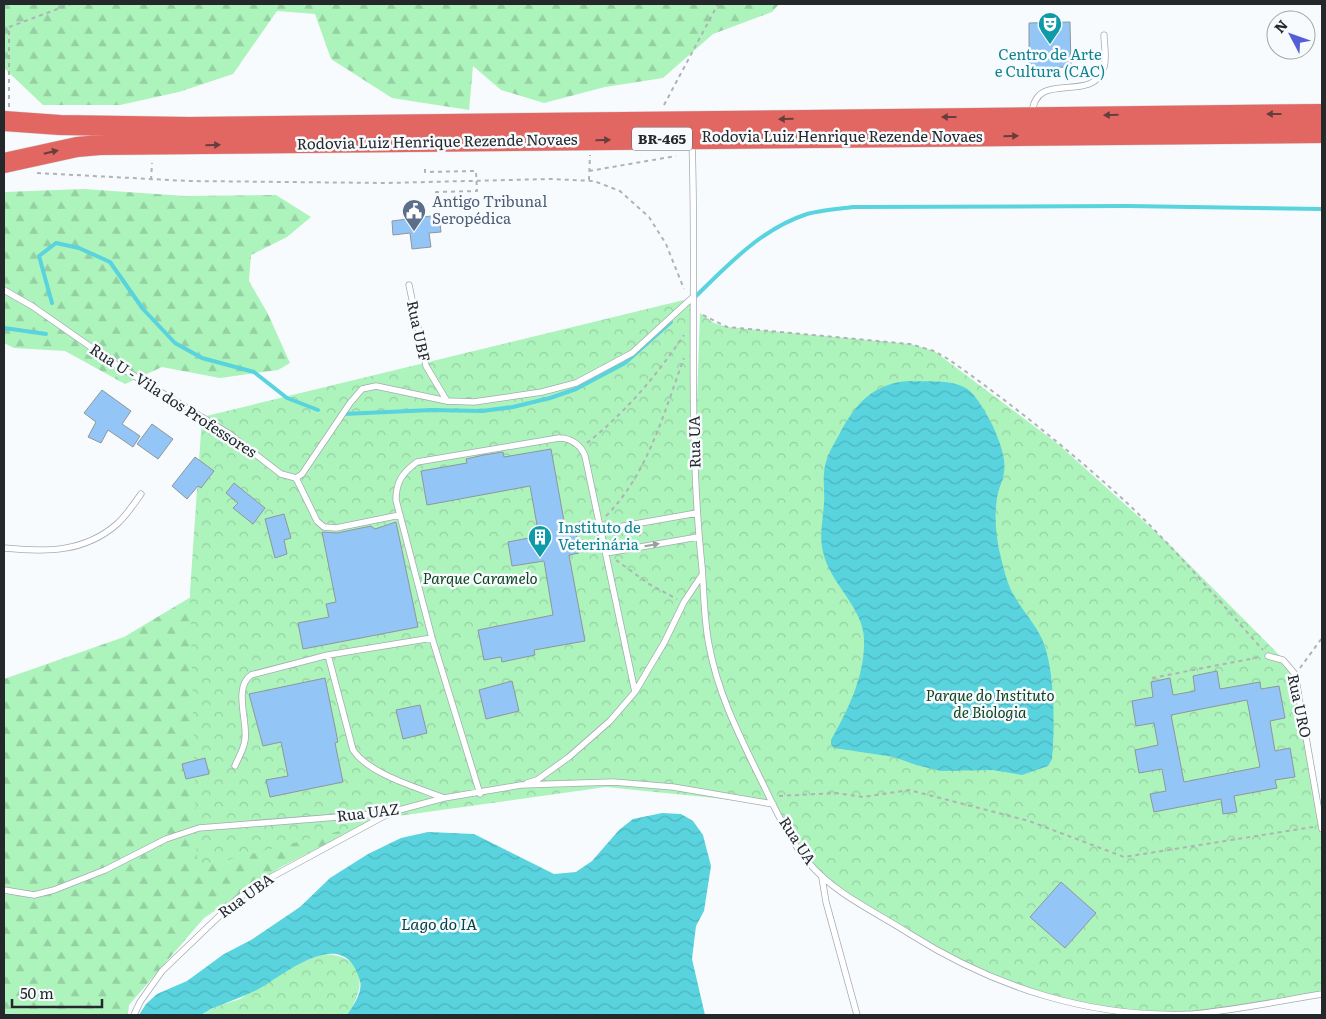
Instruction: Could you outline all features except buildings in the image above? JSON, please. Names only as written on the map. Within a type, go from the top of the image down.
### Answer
[{"type":"highway","name":"Rodovia Luiz Henrique Rezende Novaes","points":[[7,121],[60,125],[189,127],[656,120],[1322,114]]},
{"type":"highway","name":"Rodovia Luiz Henrique Rezende Novaes","points":[[4,163],[76,147],[100,145],[1322,133]]},
{"type":"lane","points":[[1032,117],[1034,102],[1042,92],[1052,88],[1082,86],[1098,76],[1104,66],[1104,36]]},
{"type":"lane","name":"Rua UA","points":[[692,139],[692,298],[697,512],[708,644],[723,697],[773,804],[806,861],[822,878],[942,954],[978,972],[1031,993],[1080,1006],[1145,1015],[1193,1014],[1322,994]]},
{"type":"lane","name":"Rua UBF","points":[[409,285],[426,366],[447,401]]},
{"type":"lane","name":"Rua U - Vila dos Professores","points":[[4,290],[32,306],[118,366],[228,433],[280,474],[296,478]]},
{"type":"lane","points":[[400,515],[336,528],[324,527],[318,521],[296,478],[302,474],[350,403],[362,389],[376,386],[447,401],[474,402],[518,397],[576,383],[632,352],[692,298]]},
{"type":"lane","points":[[480,794],[432,638],[396,500],[398,481],[406,470],[417,462],[559,438],[568,439],[581,448],[585,456],[635,692]]},
{"type":"lane","points":[[4,548],[58,551],[80,545],[117,524],[141,494]]},
{"type":"lane","points":[[601,530],[697,512]]},
{"type":"lane","points":[[606,553],[698,537]]},
{"type":"lane","points":[[521,786],[537,780],[569,757],[610,721],[635,692],[664,643],[684,602],[702,575]]},
{"type":"lane","points":[[235,766],[245,743],[247,726],[242,696],[247,678],[257,672],[328,655],[432,638]]},
{"type":"lane","points":[[328,655],[352,750],[369,767],[444,798]]},
{"type":"lane","name":"Rua URO","points":[[1268,656],[1277,657],[1287,663],[1295,674],[1322,828]]},
{"type":"lane","name":"Rua UAZ","points":[[4,890],[34,895],[54,890],[106,870],[166,839],[199,828],[388,813],[444,798],[480,794],[521,786],[622,783],[673,787],[773,804]]},
{"type":"lane","name":"Rua UBA","points":[[134,1015],[140,1002],[162,971],[237,899],[266,880],[388,813]]},
{"type":"lane","points":[[822,878],[826,902],[857,1015]]},
{"type":"path","points":[[7,121],[9,27],[72,4]]},
{"type":"path","points":[[656,120],[718,4]]},
{"type":"path","points":[[589,181],[590,155]]},
{"type":"path","points":[[151,180],[152,163]]},
{"type":"path","points":[[425,169],[425,172],[476,171],[477,191],[436,192],[436,210]]},
{"type":"path","points":[[35,173],[151,180],[376,183],[550,179],[589,181],[620,191],[649,217],[666,244],[681,287],[692,298],[700,313],[714,323],[727,327],[910,344],[934,351],[948,359],[1038,428],[1126,502],[1169,544],[1268,656]]},
{"type":"path","points":[[581,448],[604,430],[657,376],[693,321]]},
{"type":"path","points":[[599,523],[617,505],[646,460],[684,358]]},
{"type":"path","points":[[606,553],[649,584],[684,602]]},
{"type":"path","points":[[1295,674],[1322,638]]},
{"type":"path","points":[[1152,678],[1268,656]]},
{"type":"path","points":[[769,796],[836,793],[863,797],[909,790],[1029,821],[1124,857],[1322,828]]},
{"type":"green space","points":[[4,4],[779,4],[772,12],[713,34],[663,78],[605,87],[544,103],[501,90],[473,66],[469,110],[392,98],[331,59],[315,14],[277,11],[233,74],[179,92],[120,105],[43,105],[4,68]]},
{"type":"green space","points":[[84,189],[185,196],[276,195],[311,217],[287,237],[251,255],[249,281],[268,314],[290,363],[278,370],[220,378],[162,367],[125,384],[65,351],[14,348],[4,343],[4,192]]},
{"type":"green space","points":[[692,298],[697,401],[700,313],[714,323],[727,327],[910,344],[934,351],[1058,444],[1169,544],[1287,663],[1295,674],[1322,829],[1322,994],[1193,1014],[1080,1006],[978,973],[854,899],[806,861],[773,804],[606,787],[398,816],[197,868],[190,592],[202,417]]},
{"type":"green space","points":[[266,552],[407,803],[281,867],[204,918],[129,1005],[128,1015],[4,1015],[4,679],[124,637]]},
{"type":"green space","points":[[323,954],[347,960],[355,966],[359,974],[358,993],[347,1015],[202,1015],[215,1007],[240,999],[295,964]]},
{"type":"water","points":[[910,381],[951,383],[966,388],[978,400],[989,419],[1003,453],[1004,472],[996,513],[999,551],[1010,588],[1042,639],[1052,681],[1054,731],[1052,759],[1048,766],[1022,775],[993,770],[941,771],[894,757],[834,748],[831,744],[831,740],[849,705],[858,680],[862,667],[864,640],[863,628],[859,617],[832,575],[823,552],[821,534],[827,458],[845,424],[867,397],[886,386]]},
{"type":"water","name":"Lago do IA","points":[[662,813],[681,814],[693,821],[703,835],[711,866],[704,911],[696,926],[692,959],[705,1015],[347,1015],[359,994],[360,981],[353,964],[342,956],[330,954],[301,963],[262,987],[200,1015],[178,1017],[139,1015],[146,1004],[157,994],[187,981],[224,954],[251,940],[300,907],[330,878],[368,854],[401,838],[428,832],[474,834],[554,874],[576,872],[592,861],[619,830],[633,819]]},
{"type":"waterway","points":[[695,297],[760,238],[790,221],[807,214],[824,211],[853,207],[1127,206],[1322,209]]},
{"type":"waterway","points":[[52,303],[39,256],[56,243],[79,248],[110,262],[143,309],[175,343],[202,358],[254,372],[287,398],[318,410]]},
{"type":"waterway","points":[[343,414],[432,410],[482,411],[513,407],[550,398],[576,389],[625,363],[671,322]]},
{"type":"waterway","points":[[4,328],[46,334]]},
{"type":"place","name":"Centro de Arte e Cultura (CAC)","points":[[1050,45]]},
{"type":"place","name":"Antigo Tribunal Seropédica","points":[[414,232]]},
{"type":"place","name":"Instituto de Veterinária","points":[[540,558]]},
{"type":"park label","name":"Parque Caramelo","points":[[480,579]]},
{"type":"park label","name":"Parque do Instituto de Biologia","points":[[990,704]]}]
